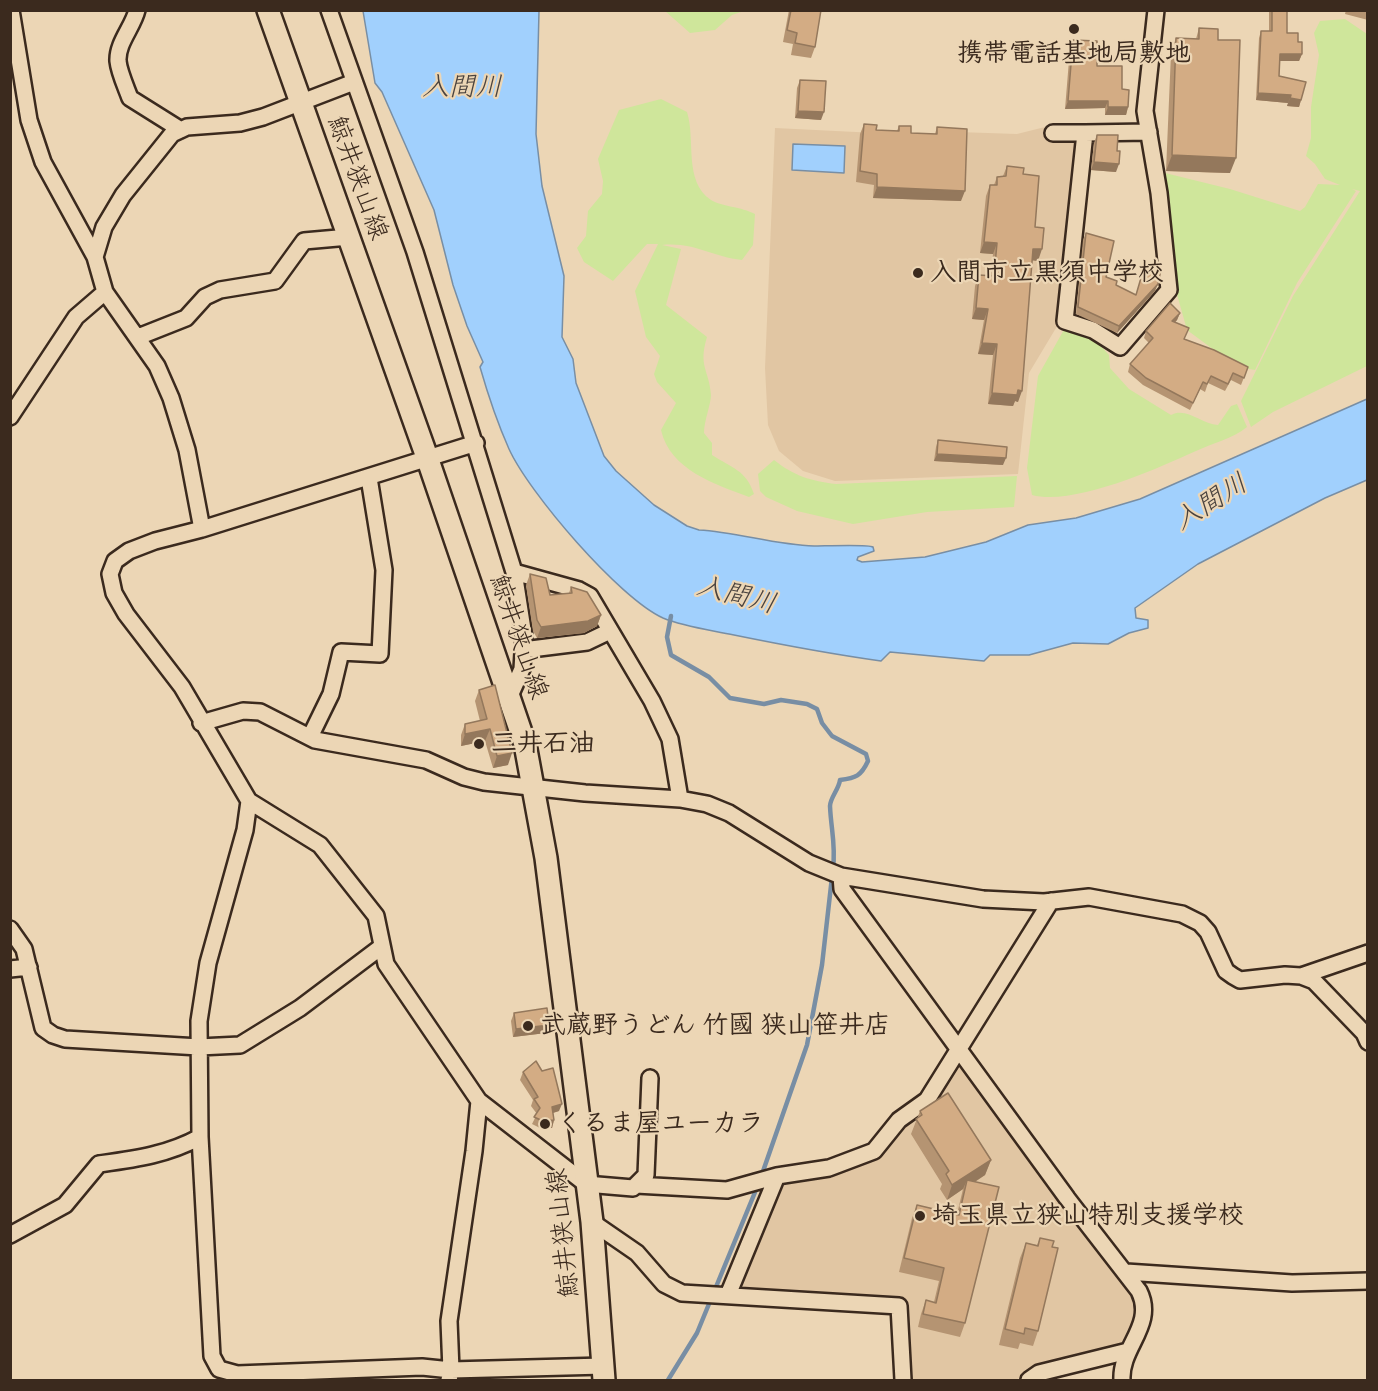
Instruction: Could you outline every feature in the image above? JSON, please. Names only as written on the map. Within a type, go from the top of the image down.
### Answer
[{"type":"main road","name":"鯨井狭山線","points":[[268,10],[510,696],[534,787],[546,858],[592,1222],[604,1373]]},
{"type":"street","points":[[11,10],[13,52],[29,120],[43,162],[95,257],[105,292],[157,366],[171,398],[187,450],[202,529]]},
{"type":"street","points":[[137,10],[118,61],[130,98],[181,130]]},
{"type":"street","points":[[329,10],[415,252],[476,443],[514,572],[524,636],[522,669],[510,696]]},
{"type":"street","points":[[1085,133],[1065,321],[1093,330],[1120,347],[1169,290],[1145,111],[1156,10]]},
{"type":"street","points":[[95,257],[104,227],[123,195],[172,134],[186,126],[240,123],[263,117],[354,82]]},
{"type":"street","points":[[1053,134],[1149,132]]},
{"type":"street","points":[[138,337],[186,318],[205,297],[220,290],[275,281],[304,241],[349,237]]},
{"type":"street","points":[[10,417],[76,317],[105,292]]},
{"type":"street","points":[[476,443],[428,460],[202,529],[155,541],[129,551],[115,561],[110,574],[114,593],[126,614],[182,687],[201,723],[249,801],[320,844],[376,916],[386,964],[478,1101],[586,1184],[633,1188],[646,1175],[650,1078]]},
{"type":"street","points":[[310,737],[331,694],[341,652],[380,654],[384,570],[369,478]]},
{"type":"street","points":[[514,572],[585,593],[590,597],[652,701],[670,739],[680,799]]},
{"type":"street","points":[[523,650],[587,642],[610,631]]},
{"type":"street","points":[[201,723],[243,711],[260,712],[310,737],[426,760],[464,777],[484,782],[585,793],[680,799],[729,813],[809,863],[841,876],[983,899],[1051,901],[1089,897],[1182,914],[1204,927],[1226,971],[1233,976],[1240,980],[1285,975],[1301,976],[1314,981],[1364,1033],[1368,1042]]},
{"type":"street","points":[[249,801],[245,830],[208,963],[200,1021],[200,1137],[212,1356],[219,1369],[254,1377],[422,1367],[450,1375],[604,1373]]},
{"type":"street","points":[[841,876],[842,889],[1067,1198],[1126,1272],[1143,1299],[1145,1312],[1143,1325],[1123,1364],[1122,1380]]},
{"type":"street","points":[[636,1185],[727,1190],[777,1176],[829,1168],[874,1151],[899,1120],[927,1100],[1051,901]]},
{"type":"street","points":[[10,929],[24,949],[44,1028],[52,1035],[65,1039],[199,1047],[240,1045],[300,1008],[381,947]]},
{"type":"street","points":[[1301,976],[1368,953]]},
{"type":"street","points":[[10,969],[29,966]]},
{"type":"street","points":[[450,1375],[449,1321],[474,1151],[478,1101]]},
{"type":"street","points":[[10,1235],[65,1205],[99,1164],[177,1150],[200,1137]]},
{"type":"street","points":[[718,1294],[777,1176]]},
{"type":"street","points":[[592,1222],[621,1240],[672,1288],[682,1293],[899,1306],[903,1380]]},
{"type":"street","points":[[1126,1272],[1292,1283],[1368,1281]]},
{"type":"street","points":[[1029,1380],[1039,1373],[1128,1351]]},
{"type":"shaded area","name":"入間市立黒須中学校","points":[[1053,125],[1053,140],[1080,139],[1059,323],[1029,373],[1018,474],[835,481],[803,471],[779,451],[768,425],[765,368],[775,128],[957,137],[958,132],[1017,134]]},
{"type":"shaded area","name":"埼玉県立狭山特別支援学校","points":[[962,1058],[1099,1253],[1131,1287],[1141,1310],[1128,1345],[1033,1369],[1016,1380],[907,1380],[904,1301],[743,1290],[738,1281],[782,1179],[849,1167]]},
{"type":"green space","points":[[665,11],[744,11],[732,15],[715,30],[690,33]]},
{"type":"green space","points":[[1345,19],[1367,34],[1368,179],[1365,183],[1367,181],[1367,366],[1273,412],[1251,427],[1241,401],[1293,296],[1360,191],[1352,189],[1356,191],[1297,283],[1255,370],[1237,367],[1187,330],[1176,291],[1161,172],[1230,189],[1300,211],[1305,207],[1318,184],[1340,185],[1325,179],[1315,164],[1306,156],[1311,138],[1311,107],[1319,55],[1314,33],[1320,21]]},
{"type":"green space","points":[[661,99],[687,112],[693,171],[702,192],[715,202],[755,214],[753,245],[742,260],[684,246],[662,245],[681,249],[666,305],[707,337],[704,362],[711,395],[704,433],[712,443],[712,455],[738,470],[747,480],[754,494],[749,497],[696,474],[674,456],[666,444],[661,430],[676,403],[657,382],[654,374],[660,356],[646,337],[635,291],[658,244],[647,244],[613,281],[584,262],[577,248],[586,236],[588,211],[602,194],[603,181],[598,159],[619,110]]},
{"type":"green space","points":[[1066,326],[1090,334],[1109,355],[1110,368],[1129,389],[1171,415],[1188,414],[1218,425],[1231,406],[1237,404],[1247,427],[1229,438],[1115,484],[1070,495],[1049,497],[1032,495],[1027,468],[1038,376]]},
{"type":"green space","points":[[774,460],[803,477],[836,484],[1017,476],[1014,507],[927,512],[853,524],[797,511],[766,497],[760,491],[758,474]]},
{"type":"water","name":"入間川","points":[[363,11],[539,11],[536,134],[542,186],[564,276],[562,337],[573,359],[576,383],[604,456],[616,471],[654,505],[687,526],[699,530],[799,545],[873,547],[874,551],[858,557],[857,560],[862,562],[925,557],[986,542],[1028,525],[1076,518],[1140,499],[1367,399],[1367,480],[1325,498],[1198,564],[1135,608],[1136,618],[1148,620],[1148,628],[1129,633],[1108,644],[1073,643],[1029,655],[990,655],[984,661],[890,652],[881,661],[752,639],[689,626],[663,618],[623,589],[577,542],[535,491],[509,449],[480,367],[483,362],[467,326],[453,285],[434,210],[382,92],[375,83]]},
{"type":"water","points":[[793,144],[845,146],[844,173],[792,170]]},
{"type":"building","points":[[791,10],[821,10],[815,47],[795,43],[797,33],[787,30]]},
{"type":"building","points":[[1272,10],[1287,10],[1287,33],[1298,33],[1298,42],[1302,42],[1302,54],[1280,54],[1279,76],[1306,82],[1301,100],[1290,98],[1291,95],[1258,93],[1261,31],[1272,31]]},
{"type":"building","points":[[1199,28],[1218,29],[1218,40],[1240,40],[1236,158],[1172,155],[1176,38],[1199,39]]},
{"type":"building","points":[[1073,40],[1097,41],[1097,66],[1122,66],[1122,89],[1129,90],[1128,107],[1108,107],[1108,101],[1068,101]]},
{"type":"building","points":[[800,80],[826,81],[824,112],[798,111]]},
{"type":"building","points":[[864,124],[877,125],[876,130],[899,131],[899,126],[911,126],[911,133],[937,134],[937,127],[967,129],[965,191],[877,187],[877,174],[860,171]]},
{"type":"building","points":[[1097,135],[1118,135],[1119,164],[1094,162]]},
{"type":"building","points":[[1007,166],[1024,168],[1023,174],[1039,176],[1035,227],[1044,228],[1042,249],[1033,249],[1022,391],[1018,390],[1017,395],[992,393],[997,344],[982,343],[988,309],[976,308],[979,275],[994,276],[997,243],[984,242],[990,185],[997,185],[997,177],[1006,176]]},
{"type":"building","points":[[1086,233],[1114,241],[1106,277],[1117,281],[1116,285],[1136,295],[1145,264],[1161,269],[1158,284],[1119,326],[1078,307]]},
{"type":"building","points":[[1170,303],[1180,313],[1172,321],[1189,328],[1184,339],[1214,350],[1248,367],[1244,378],[1233,373],[1228,384],[1211,376],[1207,384],[1203,382],[1193,403],[1146,378],[1130,364],[1153,338],[1146,331]]},
{"type":"building","points":[[938,440],[1007,447],[1006,458],[937,454]]},
{"type":"building","points":[[530,574],[546,578],[550,595],[572,593],[571,587],[587,592],[601,615],[588,621],[541,627],[537,620]]},
{"type":"building","points":[[495,685],[512,753],[497,756],[490,729],[465,734],[465,724],[487,719],[479,690]]},
{"type":"building","points":[[547,1008],[549,1025],[516,1029],[514,1013]]},
{"type":"building","points":[[536,1061],[542,1071],[553,1068],[562,1104],[552,1107],[554,1120],[543,1121],[534,1117],[540,1108],[534,1099],[538,1097],[523,1072]]},
{"type":"building","points":[[948,1093],[991,1160],[952,1185],[946,1174],[949,1171],[916,1119],[922,1115],[920,1111]]},
{"type":"building","points":[[967,1180],[999,1187],[965,1323],[923,1314],[926,1300],[936,1303],[944,1268],[904,1258],[917,1205],[959,1215]]},
{"type":"building","points":[[1040,1238],[1054,1241],[1052,1247],[1058,1248],[1038,1331],[1025,1328],[1024,1334],[1005,1329],[1026,1243],[1038,1246]]},
{"type":"waterway","points":[[671,616],[667,637],[671,655],[709,677],[730,698],[764,704],[781,700],[807,704],[817,709],[822,723],[832,736],[866,754],[868,761],[863,770],[854,777],[840,780],[830,803],[833,869]]},
{"type":"waterway","points":[[761,1177],[807,1045],[822,965],[832,877]]},
{"type":"waterway","points":[[668,1380],[697,1333],[758,1185]]},
{"type":"place","name":"携帯電話基地局敷地","points":[[1074,29]]},
{"type":"place","name":"入間市立黒須中学校","points":[[918,273]]},
{"type":"place","name":"三井石油","points":[[479,744]]},
{"type":"place","name":"武蔵野うどん 竹國 狭山笹井店","points":[[528,1026]]},
{"type":"place","name":"くるま屋ユーカラ","points":[[545,1124]]},
{"type":"place","name":"埼玉県立狭山特別支援学校","points":[[920,1216]]}]
